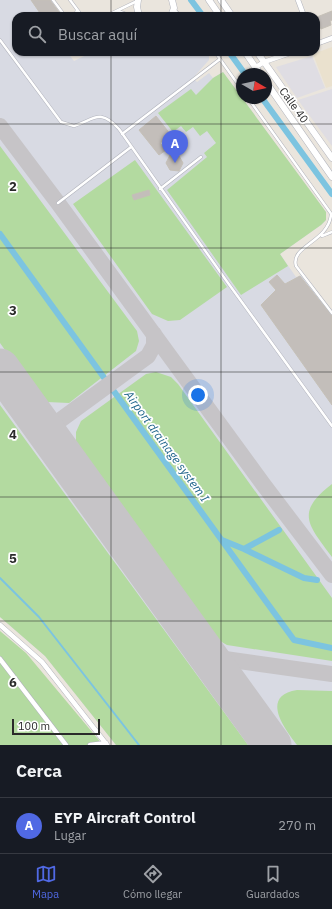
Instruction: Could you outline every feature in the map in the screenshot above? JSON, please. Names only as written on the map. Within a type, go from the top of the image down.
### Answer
[{"type":"main road","points":[[209,0],[217,12]]},
{"type":"main road","points":[[221,0],[229,12]]},
{"type":"main road","points":[[138,1],[138,12]]},
{"type":"main road","points":[[248,56],[256,68]]},
{"type":"main road","name":"Calle 40","points":[[260,56],[332,158]]},
{"type":"main road","name":"Calle 40","points":[[272,91],[332,177]]},
{"type":"street","points":[[298,0],[302,12]]},
{"type":"street","points":[[320,42],[332,38]]},
{"type":"street","points":[[256,68],[264,62],[281,56]]},
{"type":"street","points":[[0,625],[42,662],[107,744]]},
{"type":"street","points":[[0,659],[66,745]]},
{"type":"street","points":[[90,745],[107,744]]},
{"type":"lane","points":[[53,0],[62,12]]},
{"type":"lane","points":[[70,0],[77,10]]},
{"type":"lane","points":[[118,11],[138,1]]},
{"type":"lane","points":[[0,40],[61,122],[74,126],[93,116],[100,116],[112,122],[332,426]]},
{"type":"lane","points":[[218,56],[236,82]]},
{"type":"lane","points":[[122,134],[220,59]]},
{"type":"lane","points":[[252,104],[332,215],[329,226],[322,236]]},
{"type":"lane","points":[[58,203],[131,147]]},
{"type":"lane","points":[[160,189],[202,156]]},
{"type":"lane","points":[[332,232],[322,236],[299,252],[296,256],[295,262],[332,313]]},
{"type":"shaded area","points":[[0,0],[51,0],[59,12],[12,12],[12,56],[70,56],[74,61],[84,56],[209,56],[209,60],[193,78],[197,82],[209,73],[213,78],[223,72],[236,90],[236,104],[247,104],[326,212],[326,220],[321,225],[280,254],[296,277],[302,275],[332,314],[332,745],[116,745],[45,656],[0,617]]},
{"type":"shaded area","points":[[332,47],[332,86],[326,88],[314,56],[320,56],[320,51]]},
{"type":"shaded area","points":[[312,56],[325,88],[297,98],[276,67]]},
{"type":"shaded area","points":[[332,89],[332,146],[298,100]]},
{"type":"green space","points":[[223,72],[236,90],[236,104],[247,104],[326,212],[326,220],[321,225],[280,254],[288,266],[241,295],[167,190],[207,157],[204,153],[216,143],[207,131],[200,136],[193,127],[186,132],[181,126],[173,132],[158,113],[191,89],[196,95],[213,78]]},
{"type":"green space","points":[[0,146],[137,331],[139,341],[136,351],[69,403],[47,402],[38,396],[0,343]]},
{"type":"green space","points":[[135,160],[227,287],[180,320],[168,321],[152,314],[73,204]]},
{"type":"green space","points":[[156,372],[171,377],[178,384],[332,598],[332,661],[227,645],[218,640],[187,595],[76,445],[76,432],[81,421],[146,374]]},
{"type":"green space","points":[[0,405],[248,745],[116,745],[45,656],[0,617]]},
{"type":"green space","points":[[332,484],[332,557],[312,527],[309,519],[309,511],[320,494]]},
{"type":"green space","points":[[0,631],[26,653],[103,745],[0,745]]},
{"type":"green space","points":[[297,690],[332,691],[332,745],[297,745],[286,730],[278,713],[277,706],[280,699],[286,693]]},
{"type":"building","points":[[31,0],[50,0],[59,12],[39,12]]},
{"type":"building","points":[[332,11],[332,20],[330,21],[331,25],[321,29],[320,16]]},
{"type":"building","points":[[156,116],[171,135],[160,143],[166,150],[159,155],[139,130]]},
{"type":"building","points":[[170,155],[179,156],[183,163],[179,171],[170,170],[166,163]]},
{"type":"building","points":[[149,190],[150,195],[134,200],[132,195]]},
{"type":"building","points":[[277,275],[285,284],[300,276],[332,316],[332,405],[261,305],[276,290],[269,282]]},
{"type":"waterway","points":[[191,0],[200,12]]},
{"type":"waterway","points":[[232,56],[241,68]]},
{"type":"waterway","points":[[266,104],[332,194]]},
{"type":"waterway","name":"Airport drainage system I","points":[[0,234],[294,640],[332,648]]},
{"type":"waterway","points":[[222,540],[244,549],[279,530]]},
{"type":"waterway","points":[[244,549],[304,578],[317,580]]},
{"type":"waterway","points":[[0,578],[39,617],[139,745]]},
{"type":"taxiway","points":[[0,126],[263,484],[332,575]]},
{"type":"taxiway","points":[[36,419],[51,423],[59,421],[148,356],[154,345],[154,334]]},
{"type":"taxiway","points":[[55,444],[53,434],[59,421]]},
{"type":"taxiway","points":[[206,653],[218,658],[332,674]]},
{"type":"runway","points":[[0,368],[272,745]]},
{"type":"place","name":"EYP Aircraft Control","points":[[175,163]]}]
